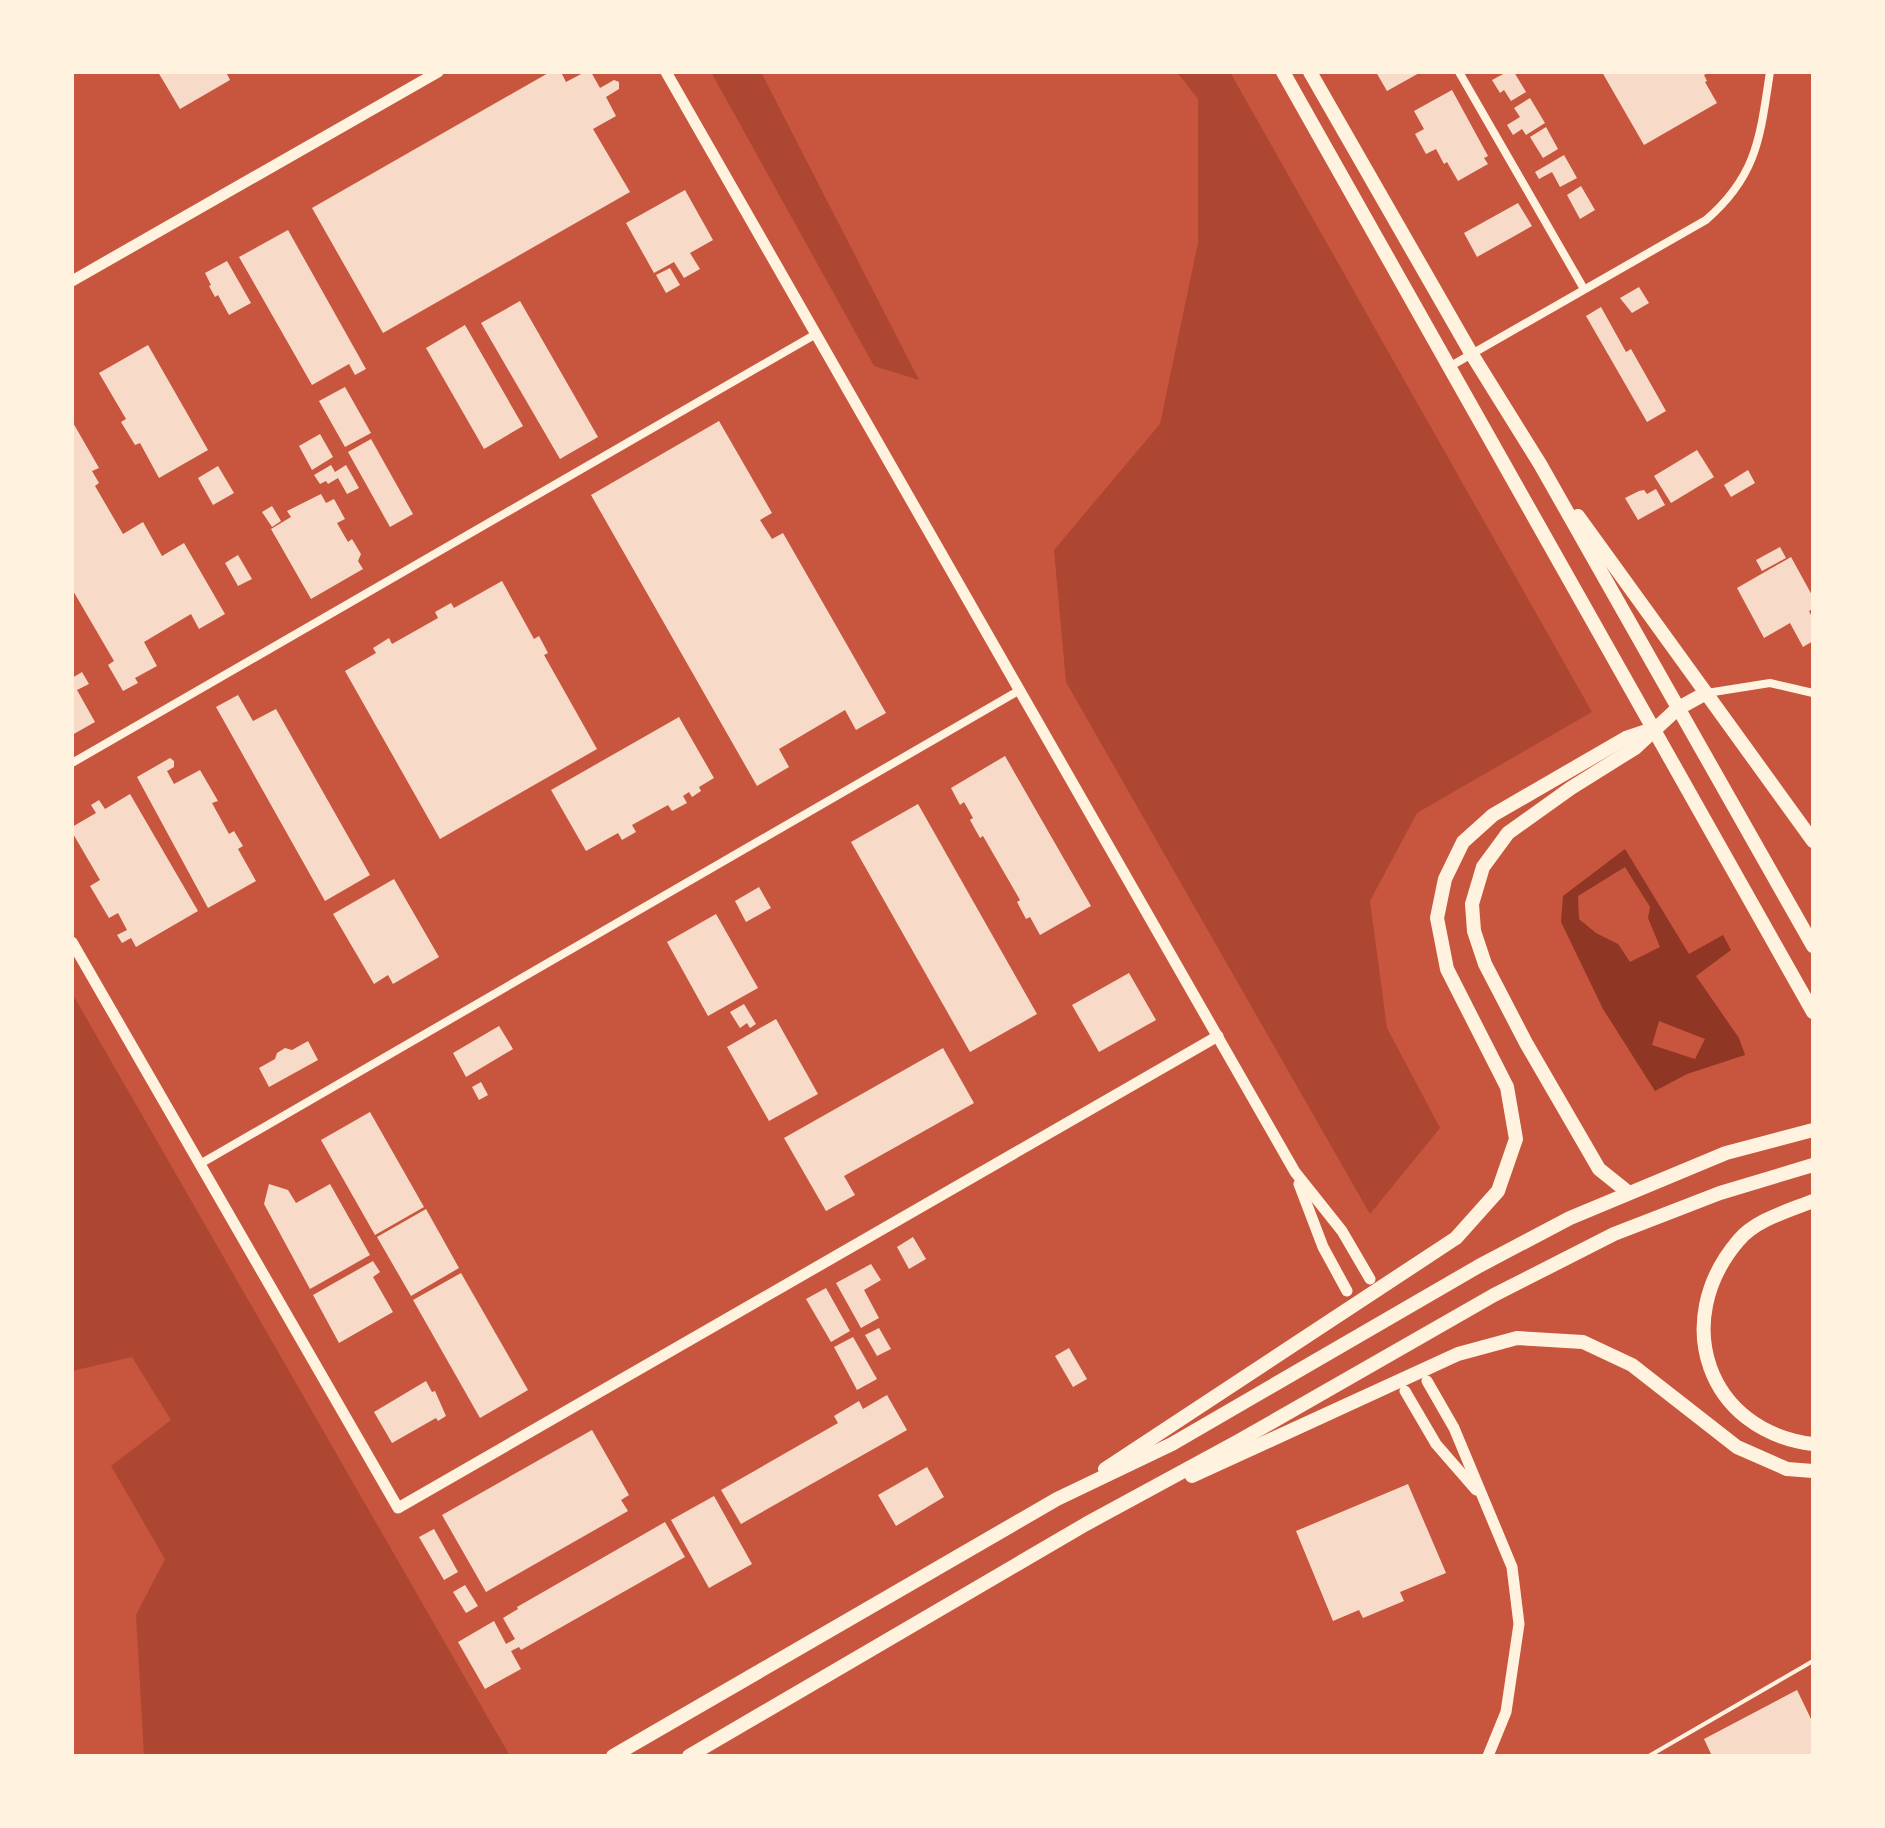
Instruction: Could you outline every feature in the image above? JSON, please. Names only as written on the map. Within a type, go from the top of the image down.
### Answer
[{"type":"highway","points":[[1283,72],[1813,1012]]},
{"type":"highway","points":[[1310,72],[1471,353],[1540,464],[1813,946]]},
{"type":"highway","points":[[1540,464],[1813,841]]},
{"type":"highway","points":[[1629,1193],[1599,1169],[1526,1043],[1485,964],[1474,931],[1472,904],[1483,867],[1508,833],[1635,748],[1677,709],[1706,693]]},
{"type":"highway","points":[[613,1756],[1057,1499],[1456,1238],[1498,1191],[1516,1139],[1507,1087],[1447,969],[1437,918],[1445,879],[1463,842],[1493,815],[1626,738],[1653,729]]},
{"type":"highway","points":[[1057,1499],[1172,1444],[1479,1266],[1570,1218],[1726,1153],[1813,1130]]},
{"type":"highway","points":[[689,1756],[1086,1524],[1237,1442],[1494,1295],[1614,1234],[1720,1193],[1813,1165]]},
{"type":"highway","points":[[1813,1201],[1770,1218],[1739,1239],[1718,1271],[1704,1312],[1705,1352],[1718,1388],[1747,1419],[1787,1441],[1813,1444]]},
{"type":"highway","points":[[1086,1524],[1458,1354],[1517,1338],[1583,1342],[1632,1365],[1737,1447],[1787,1469],[1813,1471]]},
{"type":"street","points":[[72,281],[438,72]]},
{"type":"street","points":[[666,72],[1295,1172],[1342,1231],[1370,1279]]},
{"type":"street","points":[[1459,72],[1584,289]]},
{"type":"street","points":[[1449,367],[1706,220],[1721,207],[1741,182],[1753,159],[1769,73]]},
{"type":"street","points":[[72,763],[816,334]]},
{"type":"street","points":[[1706,693],[1770,683],[1813,693]]},
{"type":"street","points":[[200,1164],[1020,690]]},
{"type":"street","points":[[72,942],[398,1508],[1218,1036]]},
{"type":"street","points":[[1295,1172],[1323,1247],[1347,1291]]},
{"type":"street","points":[[1427,1381],[1454,1428],[1512,1567],[1519,1624],[1506,1712],[1488,1756]]},
{"type":"street","points":[[1405,1391],[1436,1444],[1484,1499]]},
{"type":"lane","points":[[1649,1756],[1813,1661]]},
{"type":"shaded area","points":[[711,72],[761,72],[919,380],[874,366]]},
{"type":"shaded area","points":[[1177,72],[1230,72],[1592,712],[1417,813],[1370,901],[1387,1028],[1440,1128],[1370,1214],[1066,682],[1054,550],[1160,424],[1198,243],[1198,99]]},
{"type":"shaded area","points":[[1625,849],[1689,954],[1723,935],[1731,950],[1696,976],[1739,1038],[1745,1055],[1687,1074],[1655,1091],[1603,1009],[1561,922],[1563,896]],"holes":[[[1625,867],[1650,907],[1648,918],[1660,947],[1630,962],[1618,944],[1596,933],[1579,919],[1578,896]],[[1659,1021],[1705,1039],[1695,1059],[1652,1045]]]},
{"type":"shaded area","points":[[72,993],[510,1756],[144,1756],[136,1615],[165,1559],[111,1466],[171,1420],[132,1357],[72,1371]]},
{"type":"building","points":[[158,72],[226,72],[230,80],[180,109]]},
{"type":"building","points":[[550,72],[561,72],[566,82],[591,72],[600,88],[614,80],[619,82],[619,89],[606,97],[616,116],[593,129],[630,192],[383,333],[312,208]]},
{"type":"building","points":[[1376,72],[1421,72],[1387,91]]},
{"type":"building","points":[[1514,72],[1526,92],[1511,101],[1504,90],[1500,93],[1492,80]]},
{"type":"building","points":[[1602,72],[1710,72],[1704,75],[1705,82],[1717,103],[1644,145]]},
{"type":"building","points":[[1452,90],[1488,156],[1484,158],[1488,164],[1458,181],[1436,149],[1426,154],[1415,134],[1424,129],[1414,111]]},
{"type":"building","points":[[1530,98],[1545,123],[1526,135],[1522,129],[1513,135],[1507,125],[1520,117],[1514,108]]},
{"type":"building","points":[[1546,127],[1558,149],[1543,158],[1530,137]]},
{"type":"building","points":[[1564,155],[1577,178],[1560,187],[1552,172],[1539,179],[1535,172]]},
{"type":"building","points":[[1581,186],[1595,210],[1580,219],[1567,195]]},
{"type":"building","points":[[685,190],[713,240],[690,253],[700,269],[684,278],[674,262],[654,273],[626,223]]},
{"type":"building","points":[[1518,203],[1532,226],[1477,257],[1464,233]]},
{"type":"building","points":[[288,230],[366,369],[355,375],[349,364],[312,385],[239,257]]},
{"type":"building","points":[[227,261],[251,303],[229,315],[218,295],[215,297],[205,273]]},
{"type":"building","points":[[670,268],[680,285],[666,293],[656,275]]},
{"type":"building","points":[[1639,287],[1649,303],[1632,313],[1620,298]]},
{"type":"building","points":[[520,301],[598,437],[560,459],[481,323]]},
{"type":"building","points":[[1601,307],[1626,352],[1631,349],[1666,411],[1647,422],[1586,316]]},
{"type":"building","points":[[465,325],[523,426],[484,449],[426,348]]},
{"type":"building","points":[[148,345],[208,450],[159,478],[140,443],[135,445],[121,422],[126,419],[99,373]]},
{"type":"building","points":[[345,387],[371,433],[345,447],[319,401]]},
{"type":"building","points":[[72,421],[99,468],[92,471],[99,483],[95,486],[123,534],[143,522],[162,556],[184,543],[225,614],[199,629],[191,614],[144,642],[157,666],[135,678],[138,683],[123,691],[108,665],[114,661],[72,589]]},
{"type":"building","points":[[719,421],[772,513],[760,520],[772,539],[783,533],[886,713],[856,730],[845,710],[779,749],[789,767],[757,786],[591,495]]},
{"type":"building","points":[[320,434],[333,457],[312,470],[299,446]]},
{"type":"building","points":[[371,439],[413,514],[390,527],[348,452]]},
{"type":"building","points":[[1697,450],[1714,477],[1671,503],[1654,476]]},
{"type":"building","points":[[331,465],[335,472],[346,465],[359,488],[347,494],[338,478],[328,484],[326,481],[320,484],[314,475]]},
{"type":"building","points":[[218,466],[234,493],[213,505],[198,478]]},
{"type":"building","points":[[1748,470],[1755,483],[1731,497],[1724,485]]},
{"type":"building","points":[[1656,489],[1665,505],[1638,520],[1625,498],[1639,491],[1644,490],[1647,494]]},
{"type":"building","points":[[321,494],[326,503],[334,499],[345,519],[337,523],[348,542],[352,539],[361,554],[358,561],[363,569],[311,599],[271,529],[291,517],[287,511]]},
{"type":"building","points":[[272,506],[281,521],[272,527],[262,512]]},
{"type":"building","points":[[1780,547],[1786,558],[1762,571],[1756,560]]},
{"type":"building","points":[[238,555],[252,579],[238,586],[225,563]]},
{"type":"building","points":[[1791,557],[1813,597],[1813,609],[1809,611],[1813,619],[1813,641],[1803,647],[1790,623],[1764,638],[1737,588]]},
{"type":"building","points":[[502,581],[534,639],[539,636],[548,653],[544,655],[597,749],[440,839],[345,671],[376,653],[373,648],[389,638],[392,644],[438,618],[435,612],[451,603],[454,608]]},
{"type":"building","points":[[82,672],[89,684],[77,690],[95,722],[72,735],[72,678]]},
{"type":"building","points":[[238,695],[253,721],[276,709],[370,875],[325,901],[216,707]]},
{"type":"building","points":[[679,717],[714,778],[699,787],[701,791],[692,797],[689,792],[683,796],[687,803],[672,811],[668,805],[632,825],[636,832],[622,840],[618,833],[586,851],[551,790]]},
{"type":"building","points":[[1005,756],[1091,906],[1040,935],[1030,917],[1026,919],[1017,902],[1020,900],[983,836],[980,838],[964,802],[960,805],[951,788]]},
{"type":"building","points":[[170,758],[174,761],[174,767],[167,771],[174,784],[200,770],[218,801],[212,803],[229,834],[234,831],[243,846],[238,849],[256,881],[208,908],[137,777]]},
{"type":"building","points":[[130,794],[198,911],[136,947],[131,938],[122,943],[117,935],[127,930],[118,913],[109,918],[90,886],[100,880],[72,832],[72,827],[96,813],[91,805],[99,800],[105,809]]},
{"type":"building","points":[[918,804],[1037,1014],[970,1052],[851,842]]},
{"type":"building","points":[[394,879],[439,957],[393,984],[388,975],[374,984],[333,914]]},
{"type":"building","points":[[759,887],[771,908],[746,922],[735,901]]},
{"type":"building","points":[[716,914],[758,988],[708,1016],[667,942]]},
{"type":"building","points":[[1129,973],[1156,1020],[1099,1052],[1072,1005]]},
{"type":"building","points":[[744,1004],[756,1024],[750,1028],[747,1023],[740,1028],[730,1012]]},
{"type":"building","points":[[776,1019],[818,1094],[769,1121],[727,1047]]},
{"type":"building","points":[[499,1026],[513,1049],[466,1077],[453,1053]]},
{"type":"building","points":[[308,1041],[318,1060],[269,1087],[259,1068],[275,1059],[277,1053],[285,1048],[292,1050]]},
{"type":"building","points":[[943,1048],[974,1103],[844,1176],[855,1195],[826,1211],[784,1138]]},
{"type":"building","points":[[481,1082],[488,1095],[479,1100],[472,1087]]},
{"type":"building","points":[[370,1112],[424,1207],[375,1235],[321,1140]]},
{"type":"building","points":[[269,1184],[288,1190],[296,1203],[330,1184],[370,1255],[310,1289],[264,1204]]},
{"type":"building","points":[[426,1209],[459,1268],[411,1296],[377,1237]]},
{"type":"building","points":[[913,1237],[926,1259],[909,1269],[897,1247]]},
{"type":"building","points":[[373,1261],[380,1272],[373,1277],[393,1312],[339,1343],[313,1295]]},
{"type":"building","points":[[871,1264],[881,1280],[864,1290],[879,1318],[861,1328],[836,1283]]},
{"type":"building","points":[[461,1273],[528,1390],[480,1418],[413,1300]]},
{"type":"building","points":[[826,1288],[850,1331],[831,1342],[806,1299]]},
{"type":"building","points":[[879,1328],[891,1349],[877,1356],[865,1335]]},
{"type":"building","points":[[853,1337],[877,1379],[857,1390],[834,1347]]},
{"type":"building","points":[[1069,1348],[1087,1379],[1073,1387],[1055,1356]]},
{"type":"building","points":[[426,1381],[432,1392],[435,1391],[446,1416],[438,1421],[436,1418],[392,1443],[374,1412]]},
{"type":"building","points":[[887,1395],[907,1430],[741,1524],[721,1490],[838,1423],[834,1416],[859,1401],[863,1409]]},
{"type":"building","points":[[592,1430],[629,1495],[621,1500],[628,1511],[486,1592],[442,1515]]},
{"type":"building","points":[[927,1467],[944,1497],[896,1526],[878,1495]]},
{"type":"building","points":[[1408,1484],[1446,1573],[1400,1592],[1404,1601],[1363,1618],[1359,1610],[1333,1621],[1296,1531]]},
{"type":"building","points":[[714,1496],[752,1564],[709,1588],[671,1520]]},
{"type":"building","points":[[665,1522],[685,1557],[521,1650],[519,1647],[511,1651],[521,1669],[485,1689],[458,1642],[494,1621],[506,1644],[515,1639],[503,1618],[517,1607]]},
{"type":"building","points":[[434,1529],[458,1572],[444,1580],[419,1537]]},
{"type":"building","points":[[465,1585],[478,1606],[466,1613],[453,1592]]},
{"type":"building","points":[[1797,1690],[1813,1723],[1813,1756],[1712,1756],[1704,1739]]}]
